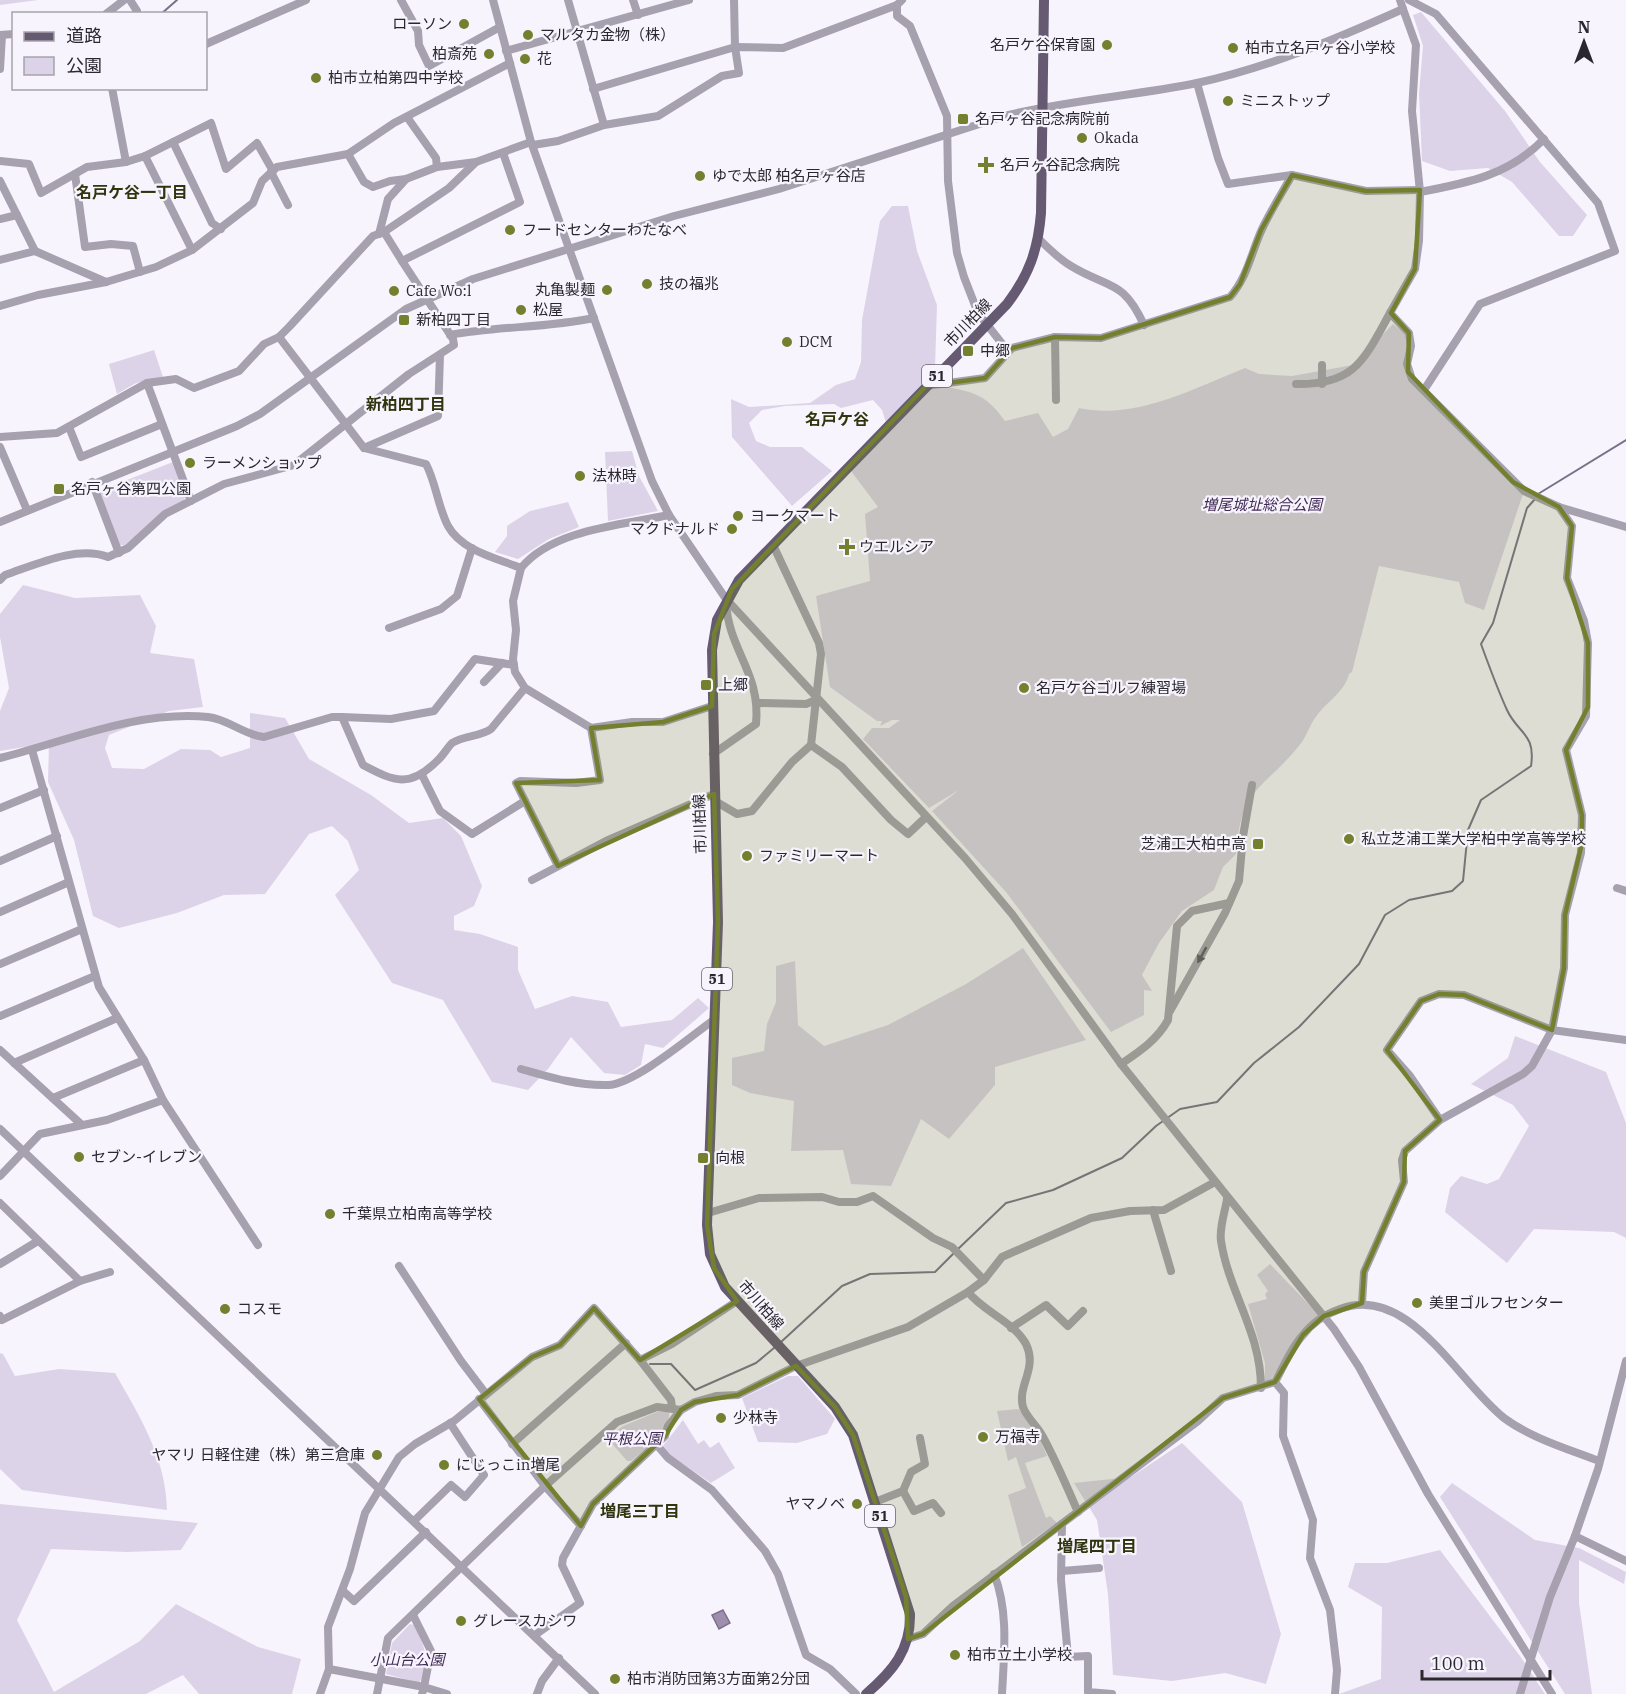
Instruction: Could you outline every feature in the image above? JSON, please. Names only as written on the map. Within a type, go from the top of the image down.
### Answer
[{"type":"main road","name":"市川柏線","points":[[866,1694],[898,1662],[908,1640],[910,1614],[847,1422],[724,1287],[712,1261],[708,1213],[718,922],[712,706],[714,634],[726,599],[739,580],[987,326],[1007,304],[1025,277],[1039,239],[1044,0]]},
{"type":"street","points":[[207,44],[306,0]]},
{"type":"street","points":[[401,0],[418,31],[419,45],[429,66],[500,27]]},
{"type":"street","points":[[493,0],[532,144],[567,248],[652,481],[669,515],[726,599],[1012,914],[1121,1064],[1227,1199],[1324,1316],[1359,1367],[1428,1494],[1552,1694]]},
{"type":"street","points":[[568,0],[604,126]]},
{"type":"street","points":[[633,0],[638,15]]},
{"type":"street","points":[[506,51],[689,0]]},
{"type":"street","points":[[348,154],[364,182],[373,187],[390,180],[406,179],[437,167],[476,162],[532,144],[558,141],[604,126],[658,116],[722,76],[740,73],[735,47],[734,0]]},
{"type":"street","points":[[109,12],[124,1],[136,12]]},
{"type":"street","points":[[593,89],[735,47],[783,48],[900,3]]},
{"type":"street","points":[[900,3],[897,16],[910,26],[947,116],[950,163],[948,181],[957,253],[971,295],[987,326],[1007,350]]},
{"type":"street","points":[[1296,384],[1322,384],[1346,376],[1357,369],[1415,269],[1419,241],[1420,191],[1412,111],[1416,45],[1405,3]]},
{"type":"street","points":[[0,522],[260,414],[378,327],[427,298],[567,248],[674,216],[779,189],[947,134],[1042,106],[1197,83],[1311,50],[1405,3],[1436,14],[1507,101],[1544,139],[1598,203],[1615,251],[1480,304],[1424,390]]},
{"type":"street","points":[[0,69],[1,35]]},
{"type":"street","points":[[0,306],[106,282],[140,272],[192,250],[221,230],[253,203],[262,181],[272,171],[288,164],[348,154],[394,123],[510,63]]},
{"type":"street","points":[[1197,83],[1218,158],[1228,184],[1292,175],[1366,191],[1420,191],[1491,176],[1523,159],[1544,139]]},
{"type":"street","points":[[112,90],[126,162]]},
{"type":"street","points":[[407,117],[436,158],[437,167]]},
{"type":"street","points":[[0,161],[29,164],[41,193],[87,167],[126,162],[145,156],[211,123],[226,169],[256,143],[288,205]]},
{"type":"street","points":[[173,142],[212,223],[221,230]]},
{"type":"street","points":[[402,261],[520,202],[503,153]]},
{"type":"street","points":[[145,156],[192,250]]},
{"type":"street","points":[[0,437],[57,433],[90,412],[147,383],[176,379],[194,388],[202,387],[239,371],[264,344],[279,337],[373,236],[449,188],[476,162]]},
{"type":"street","points":[[75,174],[85,247],[111,244],[133,246],[140,272]]},
{"type":"street","points":[[926,386],[985,378],[1007,350],[1055,337],[1101,338],[1230,297],[1251,263],[1262,230],[1292,175]]},
{"type":"street","points":[[0,580],[5,575],[60,558],[82,554],[99,554],[108,557],[119,553],[165,514],[224,484],[294,465],[410,374],[454,345],[427,298],[381,233],[388,199],[406,179]]},
{"type":"street","points":[[0,181],[36,251]]},
{"type":"street","points":[[0,219],[17,215]]},
{"type":"street","points":[[1039,239],[1072,267],[1113,284],[1127,295],[1135,304],[1144,326]]},
{"type":"street","points":[[0,260],[36,251],[106,282]]},
{"type":"street","points":[[1390,314],[1409,333],[1408,372],[1524,492],[1559,507],[1626,527]]},
{"type":"street","points":[[450,335],[478,330],[558,326],[594,318]]},
{"type":"street","points":[[279,337],[364,448],[426,464],[448,526],[461,543],[521,568]]},
{"type":"street","points":[[1055,337],[1056,400]]},
{"type":"street","points":[[364,448],[438,416],[440,355]]},
{"type":"street","points":[[1322,365],[1322,384]]},
{"type":"street","points":[[147,383],[191,501]]},
{"type":"street","points":[[69,427],[81,457],[162,424]]},
{"type":"street","points":[[0,447],[27,510]]},
{"type":"street","points":[[92,483],[119,553]]},
{"type":"street","points":[[1362,1303],[1364,1272],[1404,1182],[1402,1160],[1405,1151],[1440,1120],[1523,1074],[1532,1066],[1552,1030],[1564,968],[1565,915],[1581,853],[1582,815],[1566,750],[1583,723],[1588,707],[1588,643],[1584,621],[1567,578],[1572,526],[1559,507]]},
{"type":"street","points":[[669,515],[573,535],[549,546],[521,568],[512,607],[516,630],[515,672],[525,688],[591,728],[632,722],[663,722],[712,706]]},
{"type":"street","points":[[532,880],[618,835],[714,797],[737,814],[752,811],[776,780],[811,745],[819,643],[772,545]]},
{"type":"street","points":[[389,628],[441,609],[457,596],[472,548]]},
{"type":"street","points":[[713,754],[756,724],[758,703],[752,679],[734,641],[727,618],[726,599]]},
{"type":"street","points":[[0,758],[85,733],[171,715],[211,717],[255,736],[264,737],[333,717],[391,719],[434,711],[475,659],[514,665]]},
{"type":"street","points":[[484,682],[502,663]]},
{"type":"street","points":[[342,717],[363,765],[391,778],[409,782],[422,775],[452,744],[468,736],[485,734],[525,688]]},
{"type":"street","points":[[758,703],[806,704],[816,700]]},
{"type":"street","points":[[558,866],[516,783],[520,781],[576,783],[600,780],[591,728]]},
{"type":"street","points":[[811,745],[842,767],[891,820],[908,834],[926,817]]},
{"type":"street","points":[[32,750],[95,976],[144,1060],[163,1100],[258,1245]]},
{"type":"street","points":[[422,775],[440,811],[472,834],[525,801]]},
{"type":"street","points":[[1121,1064],[1162,1032],[1170,1011],[1229,903],[1239,881],[1244,828],[1252,785]]},
{"type":"street","points":[[0,808],[44,790]]},
{"type":"street","points":[[0,861],[57,836]]},
{"type":"street","points":[[0,912],[69,882]]},
{"type":"street","points":[[1170,1011],[1170,981],[1177,926],[1192,911],[1229,903]]},
{"type":"street","points":[[0,964],[82,929]]},
{"type":"street","points":[[0,1016],[95,976]]},
{"type":"street","points":[[1440,1120],[1410,1076],[1387,1050],[1421,1001],[1439,994],[1464,995],[1552,1030],[1626,1040]]},
{"type":"street","points":[[14,1063],[117,1017]]},
{"type":"street","points":[[521,1069],[559,1080],[609,1085],[617,1083],[640,1073],[715,1019]]},
{"type":"street","points":[[0,1050],[82,1125]]},
{"type":"street","points":[[53,1098],[144,1060]]},
{"type":"street","points":[[0,1176],[40,1134],[131,1113],[163,1100]]},
{"type":"street","points":[[0,1129],[595,1694]]},
{"type":"street","points":[[376,1694],[388,1638],[545,1486],[617,1422],[657,1407],[676,1409],[716,1396],[738,1395],[796,1366],[908,1327],[968,1292],[984,1280],[1002,1257],[1091,1218],[1111,1213],[1164,1210],[1215,1182]]},
{"type":"street","points":[[708,1213],[759,1198],[822,1197],[840,1202],[857,1202],[873,1196],[933,1238],[952,1247],[984,1280]]},
{"type":"street","points":[[1227,1199],[1220,1238],[1228,1268],[1254,1335],[1261,1365],[1262,1388]]},
{"type":"street","points":[[0,1203],[80,1281]]},
{"type":"street","points":[[1153,1210],[1171,1271]]},
{"type":"street","points":[[0,1264],[38,1241]]},
{"type":"street","points":[[399,1266],[512,1444],[581,1526]]},
{"type":"street","points":[[0,1316],[2,1320],[80,1281],[110,1272]]},
{"type":"street","points":[[968,1292],[983,1308],[1011,1328],[1026,1344],[1031,1367],[1022,1395],[1024,1410],[1043,1436],[1078,1512]]},
{"type":"street","points":[[640,1360],[672,1344],[737,1301]]},
{"type":"street","points":[[908,1640],[923,1634],[994,1574],[1078,1512],[1223,1398],[1262,1388],[1275,1382],[1303,1335],[1324,1316],[1362,1303],[1385,1309],[1424,1334],[1486,1402],[1505,1418],[1525,1430],[1599,1461]]},
{"type":"street","points":[[1011,1328],[1046,1305],[1068,1326],[1083,1311]]},
{"type":"street","points":[[320,1694],[329,1669],[328,1627],[343,1590],[365,1513],[379,1488],[407,1450],[450,1423],[532,1358],[561,1345],[594,1308],[640,1360],[676,1409]]},
{"type":"street","points":[[512,1444],[626,1343]]},
{"type":"street","points":[[1520,1694],[1550,1597],[1575,1536],[1599,1461],[1626,1361]]},
{"type":"street","points":[[1275,1382],[1284,1393],[1284,1436],[1313,1520],[1310,1558],[1330,1610],[1337,1670],[1335,1694]]},
{"type":"street","points":[[535,1635],[580,1603],[562,1565],[566,1548],[593,1504],[656,1444],[676,1409]]},
{"type":"street","points":[[414,1521],[451,1485],[465,1497],[484,1475],[450,1423]]},
{"type":"street","points":[[875,1502],[903,1491],[911,1472],[925,1464],[920,1438]]},
{"type":"street","points":[[656,1444],[668,1458],[712,1490],[765,1551],[778,1574],[806,1655],[830,1669],[856,1694]]},
{"type":"street","points":[[903,1491],[914,1511],[933,1503],[940,1513]]},
{"type":"street","points":[[1062,1524],[1062,1571],[1068,1657],[1088,1656],[1088,1692],[1112,1694]]},
{"type":"street","points":[[343,1590],[354,1601],[426,1532]]},
{"type":"street","points":[[1575,1536],[1626,1561]]},
{"type":"street","points":[[1062,1571],[1099,1568]]},
{"type":"street","points":[[994,1574],[1001,1597],[1005,1638],[1002,1694]]},
{"type":"street","points":[[412,1615],[431,1651],[423,1691]]},
{"type":"street","points":[[537,1694],[542,1681],[559,1659]]},
{"type":"street","points":[[329,1669],[380,1678],[423,1691],[447,1694]]},
{"type":"highlighted area","points":[[1292,175],[1366,191],[1420,190],[1415,269],[1391,313],[1409,333],[1408,372],[1513,482],[1559,507],[1572,526],[1567,578],[1588,643],[1588,707],[1566,750],[1582,815],[1582,843],[1565,915],[1564,968],[1552,1030],[1464,995],[1439,994],[1421,1001],[1387,1050],[1440,1120],[1405,1151],[1404,1182],[1364,1272],[1362,1303],[1324,1316],[1303,1335],[1275,1382],[1223,1398],[923,1634],[908,1639],[906,1597],[853,1435],[835,1407],[796,1366],[738,1395],[695,1402],[681,1410],[665,1436],[593,1504],[581,1526],[479,1399],[532,1357],[560,1345],[594,1308],[640,1360],[737,1301],[714,1268],[707,1225],[718,922],[714,794],[558,866],[516,783],[600,780],[591,728],[663,722],[712,706],[714,634],[732,589],[926,386],[985,378],[1012,348],[1055,337],[1101,338],[1230,297],[1240,284],[1261,230]]},
{"type":"green space","points":[[0,0],[38,0],[0,5]]},
{"type":"green space","points":[[1421,12],[1505,111],[1540,162],[1587,215],[1573,236],[1559,236],[1512,182],[1488,168],[1450,171],[1422,161],[1419,93],[1423,46],[1413,15]]},
{"type":"green space","name":"増尾城址総合公園","points":[[892,206],[908,206],[917,251],[937,305],[935,368],[937,385],[983,398],[1005,421],[1038,413],[1053,437],[1068,429],[1079,408],[1101,411],[1143,406],[1184,393],[1245,368],[1259,374],[1292,376],[1353,365],[1393,324],[1411,338],[1408,372],[1524,491],[1484,610],[1465,603],[1459,582],[1379,566],[1352,672],[1340,690],[1316,717],[1302,742],[1249,800],[1243,814],[1236,854],[1223,867],[1214,890],[1182,911],[1159,943],[1142,975],[1152,991],[1144,990],[1144,1015],[1111,1032],[1006,892],[932,811],[959,790],[929,808],[863,739],[872,728],[889,728],[900,720],[892,720],[880,726],[882,721],[877,721],[830,687],[816,596],[870,581],[865,514],[878,507],[848,467],[888,429],[882,410],[873,400],[841,408],[834,404],[785,406],[762,410],[749,423],[756,441],[770,447],[802,447],[832,471],[792,506],[732,437],[731,399],[749,407],[810,403],[836,385],[855,379],[861,362],[862,320],[880,221]]},
{"type":"green space","points":[[154,350],[163,377],[136,383],[117,394],[109,364]]},
{"type":"green space","points":[[632,451],[639,476],[658,511],[608,521],[605,452]]},
{"type":"green space","points":[[173,462],[186,496],[184,500],[125,545],[119,545],[99,491]]},
{"type":"green space","points":[[568,502],[579,527],[549,539],[518,559],[495,552],[507,536],[507,526],[530,511]]},
{"type":"green space","points":[[23,585],[75,598],[140,595],[156,626],[150,653],[194,659],[203,707],[169,711],[109,735],[105,748],[112,768],[144,769],[181,749],[210,750],[221,757],[250,748],[250,713],[285,718],[309,759],[371,795],[409,823],[443,818],[461,836],[482,886],[474,906],[454,916],[454,930],[480,934],[518,947],[518,970],[535,1009],[572,996],[608,1002],[621,1027],[672,1020],[698,998],[709,1008],[663,1048],[645,1044],[641,1065],[625,1075],[604,1073],[571,1037],[548,1069],[528,1090],[492,1082],[443,1000],[392,983],[335,895],[359,870],[348,841],[332,826],[309,834],[265,894],[224,895],[177,913],[119,928],[93,916],[74,840],[48,782],[49,743],[0,751],[0,711],[9,688],[0,637],[0,614]]},
{"type":"green space","points":[[1023,948],[1086,1040],[995,1067],[995,1085],[949,1139],[921,1119],[891,1186],[851,1184],[843,1150],[791,1151],[794,1101],[750,1093],[732,1085],[732,1058],[764,1051],[767,1024],[776,1002],[776,966],[795,961],[798,1025],[824,1046],[888,1025],[966,984]]},
{"type":"green space","points":[[1515,1036],[1606,1072],[1626,1123],[1626,1238],[1614,1232],[1534,1229],[1507,1263],[1445,1212],[1450,1188],[1461,1176],[1487,1184],[1499,1179],[1529,1126],[1513,1105],[1471,1084],[1508,1058]]},
{"type":"green space","points":[[1270,1264],[1320,1316],[1300,1334],[1272,1378],[1265,1382],[1265,1363],[1248,1304],[1267,1299],[1265,1294],[1268,1291],[1257,1275]]},
{"type":"green space","points":[[0,1353],[3,1354],[15,1376],[59,1369],[115,1373],[157,1455],[166,1491],[167,1510],[22,1490],[0,1469]]},
{"type":"green space","points":[[788,1376],[798,1376],[835,1419],[827,1434],[797,1443],[758,1442],[742,1398]]},
{"type":"green space","points":[[1019,1409],[1038,1435],[1047,1456],[1025,1463],[1046,1518],[1050,1516],[1057,1523],[1022,1547],[1008,1495],[1026,1488],[1016,1457],[1008,1461],[997,1411]]},
{"type":"green space","name":"平根公園","points":[[657,1412],[669,1412],[669,1419],[662,1433],[631,1461],[627,1461],[609,1440],[609,1436],[623,1426]]},
{"type":"green space","points":[[683,1420],[698,1444],[704,1440],[710,1448],[719,1442],[735,1468],[711,1483],[671,1456],[663,1446]]},
{"type":"green space","points":[[1182,1443],[1242,1502],[1281,1634],[1266,1684],[1225,1673],[1172,1681],[1113,1675],[1108,1594],[1097,1520],[1074,1483],[1131,1477]]},
{"type":"green space","points":[[1452,1483],[1535,1540],[1579,1548],[1626,1572],[1624,1584],[1579,1560],[1579,1603],[1592,1694],[1565,1694],[1440,1497]]},
{"type":"green space","points":[[0,1504],[198,1523],[181,1550],[127,1552],[51,1549],[17,1620],[54,1692],[140,1641],[176,1604],[258,1647],[301,1659],[292,1694],[199,1694],[183,1675],[146,1694],[0,1694]]},
{"type":"green space","points":[[1440,1550],[1520,1656],[1545,1694],[1339,1694],[1381,1679],[1382,1607],[1348,1587],[1355,1563],[1387,1563]]},
{"type":"green space","name":"小山台公園","points":[[410,1624],[414,1625],[421,1639],[425,1654],[425,1669],[419,1683],[386,1674],[392,1643]]},
{"type":"shaded area","points":[[723,1610],[730,1623],[719,1629],[712,1615]]},
{"type":"waterway","points":[[163,12],[177,0]]},
{"type":"waterway","points":[[1538,494],[1626,440]]},
{"type":"waterway","points":[[957,1250],[1006,1203],[1053,1190],[1122,1158],[1156,1126],[1180,1109],[1217,1102],[1254,1063],[1299,1027],[1359,964],[1385,915],[1409,900],[1452,891],[1463,881],[1468,830],[1481,800],[1531,766],[1532,755],[1529,740],[1511,718],[1481,644],[1493,623],[1527,508],[1535,499]]},
{"type":"waterway","points":[[781,1342],[842,1286],[870,1274],[935,1272],[953,1254]]},
{"type":"waterway","points":[[650,1364],[671,1364],[695,1390],[756,1363],[774,1348]]},
{"type":"place","name":"ローソン","points":[[464,24]]},
{"type":"place","name":"マルタカ金物（株）","points":[[528,35]]},
{"type":"place","name":"名戸ケ谷保育園","points":[[1107,45]]},
{"type":"place","name":"柏市立名戸ヶ谷小学校","points":[[1233,48]]},
{"type":"place","name":"柏斎苑","points":[[489,54]]},
{"type":"place","name":"花","points":[[525,59]]},
{"type":"place","name":"柏市立柏第四中学校","points":[[316,78]]},
{"type":"place","name":"ミニストップ","points":[[1228,101]]},
{"type":"place","name":"名戸ヶ谷記念病院前","points":[[963,119]]},
{"type":"place","name":"Okada","points":[[1082,138]]},
{"type":"place","name":"名戸ヶ谷記念病院","points":[[986,165]]},
{"type":"place","name":"ゆで太郎 柏名戸ヶ谷店","points":[[700,176]]},
{"type":"place","name":"フードセンターわたなべ","points":[[510,230]]},
{"type":"place","name":"技の福兆","points":[[647,284]]},
{"type":"place","name":"丸亀製麺","points":[[607,290]]},
{"type":"place","name":"Cafe Wo:l","points":[[394,291]]},
{"type":"place","name":"松屋","points":[[521,310]]},
{"type":"place","name":"新柏四丁目","points":[[404,320]]},
{"type":"place","name":"DCM","points":[[787,342]]},
{"type":"place","name":"中郷","points":[[968,351]]},
{"type":"place","name":"ラーメンショップ","points":[[190,463]]},
{"type":"place","name":"法林時","points":[[580,476]]},
{"type":"place","name":"名戸ヶ谷第四公園","points":[[59,489]]},
{"type":"place","name":"ヨークマート","points":[[738,516]]},
{"type":"place","name":"マクドナルド","points":[[732,529]]},
{"type":"place","name":"ウエルシア","points":[[847,547]]},
{"type":"place","name":"上郷","points":[[706,685]]},
{"type":"place","name":"名戸ケ谷ゴルフ練習場","points":[[1024,688]]},
{"type":"place","name":"私立芝浦工業大学柏中学高等学校","points":[[1349,839]]},
{"type":"place","name":"芝浦工大柏中高","points":[[1258,844]]},
{"type":"place","name":"ファミリーマート","points":[[747,856]]},
{"type":"place","name":"セブン-イレブン","points":[[79,1157]]},
{"type":"place","name":"向根","points":[[703,1158]]},
{"type":"place","name":"千葉県立柏南高等学校","points":[[330,1214]]},
{"type":"place","name":"美里ゴルフセンター","points":[[1417,1303]]},
{"type":"place","name":"コスモ","points":[[225,1309]]},
{"type":"place","name":"少林寺","points":[[721,1418]]},
{"type":"place","name":"万福寺","points":[[983,1437]]},
{"type":"place","name":"ヤマリ 日軽住建（株）第三倉庫","points":[[377,1455]]},
{"type":"place","name":"にじっこin増尾","points":[[444,1465]]},
{"type":"place","name":"ヤマノベ","points":[[857,1504]]},
{"type":"place","name":"グレースカシワ","points":[[461,1621]]},
{"type":"place","name":"柏市立土小学校","points":[[955,1655]]},
{"type":"place","name":"柏市消防団第3方面第2分団","points":[[615,1679]]},
{"type":"district","name":"名戸ケ谷一丁目","points":[[132,192]]},
{"type":"district","name":"新柏四丁目","points":[[406,404]]},
{"type":"district","name":"名戸ケ谷","points":[[837,419]]},
{"type":"district","name":"増尾三丁目","points":[[640,1511]]},
{"type":"district","name":"増尾四丁目","points":[[1097,1546]]}]
